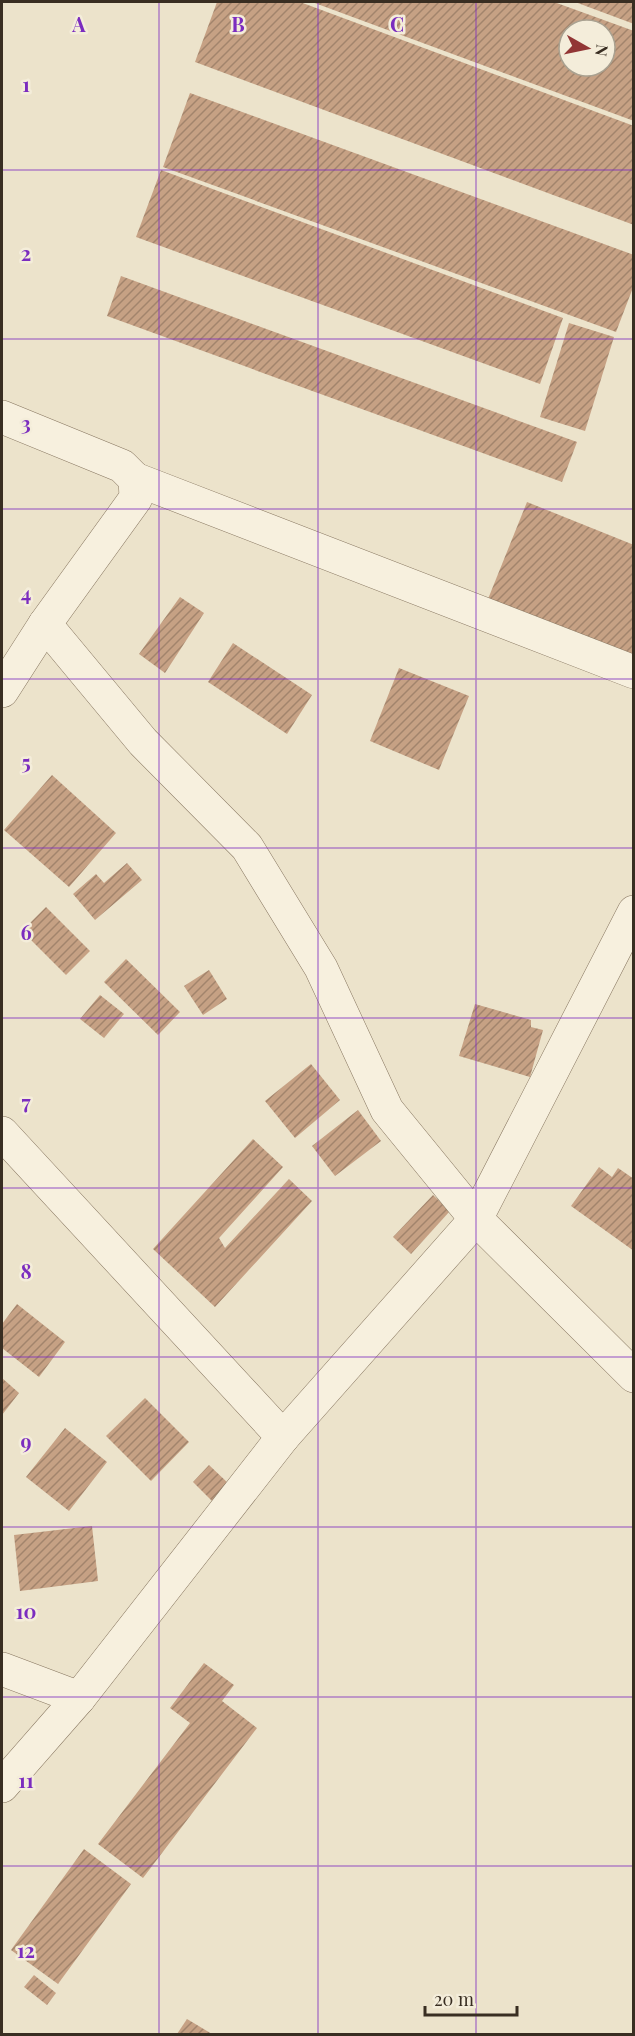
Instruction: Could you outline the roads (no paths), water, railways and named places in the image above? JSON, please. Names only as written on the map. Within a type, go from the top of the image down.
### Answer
[{"type":"street","points":[[2,417],[122,466],[135,479],[633,672]]},
{"type":"street","points":[[2,691],[45,624],[136,498],[135,479]]},
{"type":"street","points":[[45,624],[143,742],[247,847],[321,968],[387,1110],[476,1219],[633,1376]]},
{"type":"street","points":[[2,1786],[79,1698],[284,1437],[476,1219],[633,912]]},
{"type":"street","points":[[2,1133],[284,1437]]},
{"type":"street","points":[[2,1669],[79,1698]]}]
